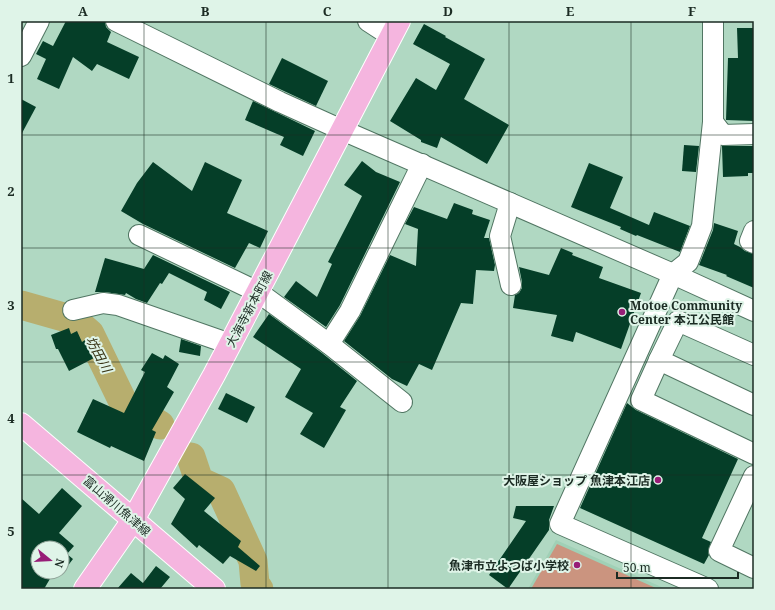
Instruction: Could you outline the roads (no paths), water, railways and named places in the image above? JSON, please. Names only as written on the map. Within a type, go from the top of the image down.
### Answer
[{"type":"main road","name":"大海寺新本町線","points":[[85,589],[133,520],[258,292],[395,29]]},
{"type":"main road","name":"富山滑川魚津線","points":[[21,424],[214,589]]},
{"type":"street","points":[[21,56],[39,21]]},
{"type":"street","points":[[116,21],[280,102],[510,202],[754,311]]},
{"type":"street","points":[[368,21],[395,29]]},
{"type":"street","points":[[708,589],[560,524],[673,274],[688,262],[702,226],[713,122],[713,21]]},
{"type":"street","points":[[713,122],[723,135],[754,134]]},
{"type":"street","points":[[329,344],[350,311],[422,164]]},
{"type":"street","points":[[510,202],[500,236],[511,285]]},
{"type":"street","points":[[754,231],[750,241],[754,243]]},
{"type":"street","points":[[139,235],[258,292],[329,344],[402,402]]},
{"type":"street","points":[[73,310],[103,303],[118,305],[230,344]]},
{"type":"street","points":[[754,355],[678,321],[641,400],[754,454]]},
{"type":"street","points":[[659,360],[754,405]]},
{"type":"street","points":[[754,476],[719,551],[754,568]]},
{"type":"waterway","name":"坊田川","points":[[21,305],[74,320],[90,334],[124,404],[160,425]]},
{"type":"waterway","name":"坊田川","points":[[191,457],[199,481],[221,491],[253,561],[255,584],[259,589]]},
{"type":"place","name":"Motoe Community Center 本江公民館","points":[[622,312]]},
{"type":"place","name":"大阪屋ショップ 魚津本江店","points":[[658,480]]},
{"type":"place","name":"魚津市立よつば小学校","points":[[577,565]]}]
